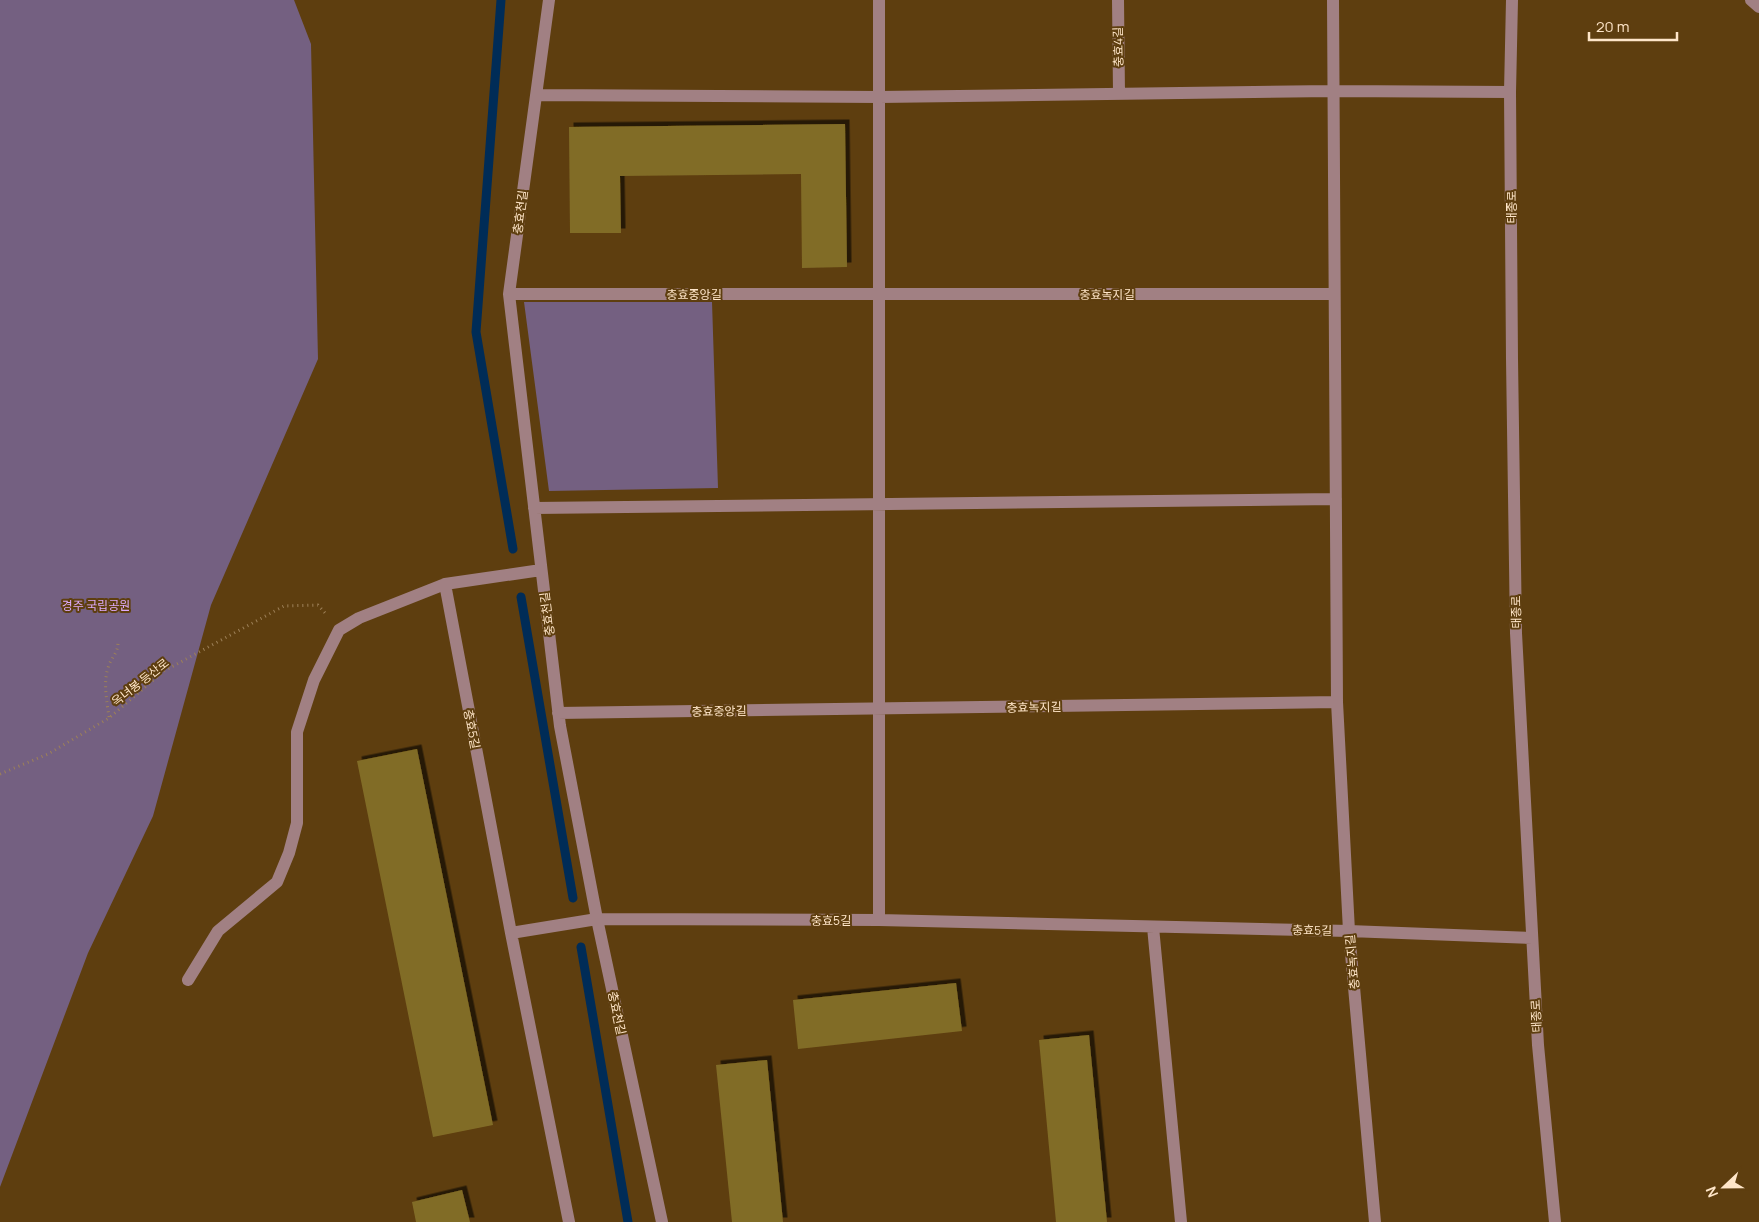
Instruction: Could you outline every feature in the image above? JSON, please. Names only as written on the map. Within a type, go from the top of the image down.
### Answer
[{"type":"street","name":"충효천길","points":[[549,0],[509,294],[558,713],[597,919],[662,1222]]},
{"type":"street","points":[[879,0],[880,920]]},
{"type":"street","name":"충효4길","points":[[1118,0],[1119,93]]},
{"type":"street","name":"충효녹지길","points":[[1333,0],[1332,91],[1337,702],[1349,931],[1375,1222]]},
{"type":"street","name":"태종로","points":[[1512,0],[1510,92],[1516,633],[1538,1045],[1555,1222]]},
{"type":"street","points":[[1751,0],[1759,7]]},
{"type":"street","points":[[537,95],[879,97],[1332,91],[1510,92]]},
{"type":"street","name":"충효녹지길","points":[[880,293],[1334,294]]},
{"type":"street","name":"충효중앙길","points":[[509,294],[880,293]]},
{"type":"street","points":[[534,508],[1336,498]]},
{"type":"street","points":[[188,980],[218,931],[277,882],[289,853],[297,823],[297,732],[314,680],[339,630],[359,618],[445,584],[541,570]]},
{"type":"street","name":"충효5길","points":[[445,584],[511,934],[569,1222]]},
{"type":"street","name":"충효녹지길","points":[[880,710],[1337,702]]},
{"type":"street","name":"충효중앙길","points":[[558,713],[880,710]]},
{"type":"street","name":"충효5길","points":[[511,934],[597,919],[880,920],[1349,931],[1532,938]]},
{"type":"street","points":[[1153,927],[1181,1222]]},
{"type":"path","name":"옥녀봉 등산로","points":[[0,774],[48,754],[109,718],[164,671],[284,606],[318,605],[339,630]]},
{"type":"path","points":[[109,718],[106,694],[108,668],[118,651],[118,642]]},
{"type":"green space","name":"경주 국립공원","points":[[0,0],[294,0],[311,44],[318,359],[211,605],[153,816],[88,953],[0,1187]]},
{"type":"green space","points":[[524,302],[712,302],[718,488],[549,491]]},
{"type":"building","points":[[845,124],[847,267],[802,268],[801,174],[620,176],[621,233],[570,233],[569,127]]},
{"type":"building","points":[[417,749],[493,1125],[433,1137],[357,761]]},
{"type":"building","points":[[956,983],[962,1031],[798,1049],[793,1000]]},
{"type":"building","points":[[1089,1035],[1107,1222],[1056,1222],[1039,1040]]},
{"type":"building","points":[[767,1060],[783,1222],[732,1222],[716,1065]]},
{"type":"building","points":[[462,1190],[470,1222],[416,1222],[412,1202]]},
{"type":"waterway","points":[[501,0],[476,332],[513,549]]},
{"type":"waterway","points":[[521,597],[573,898]]},
{"type":"waterway","points":[[581,947],[628,1222]]}]
